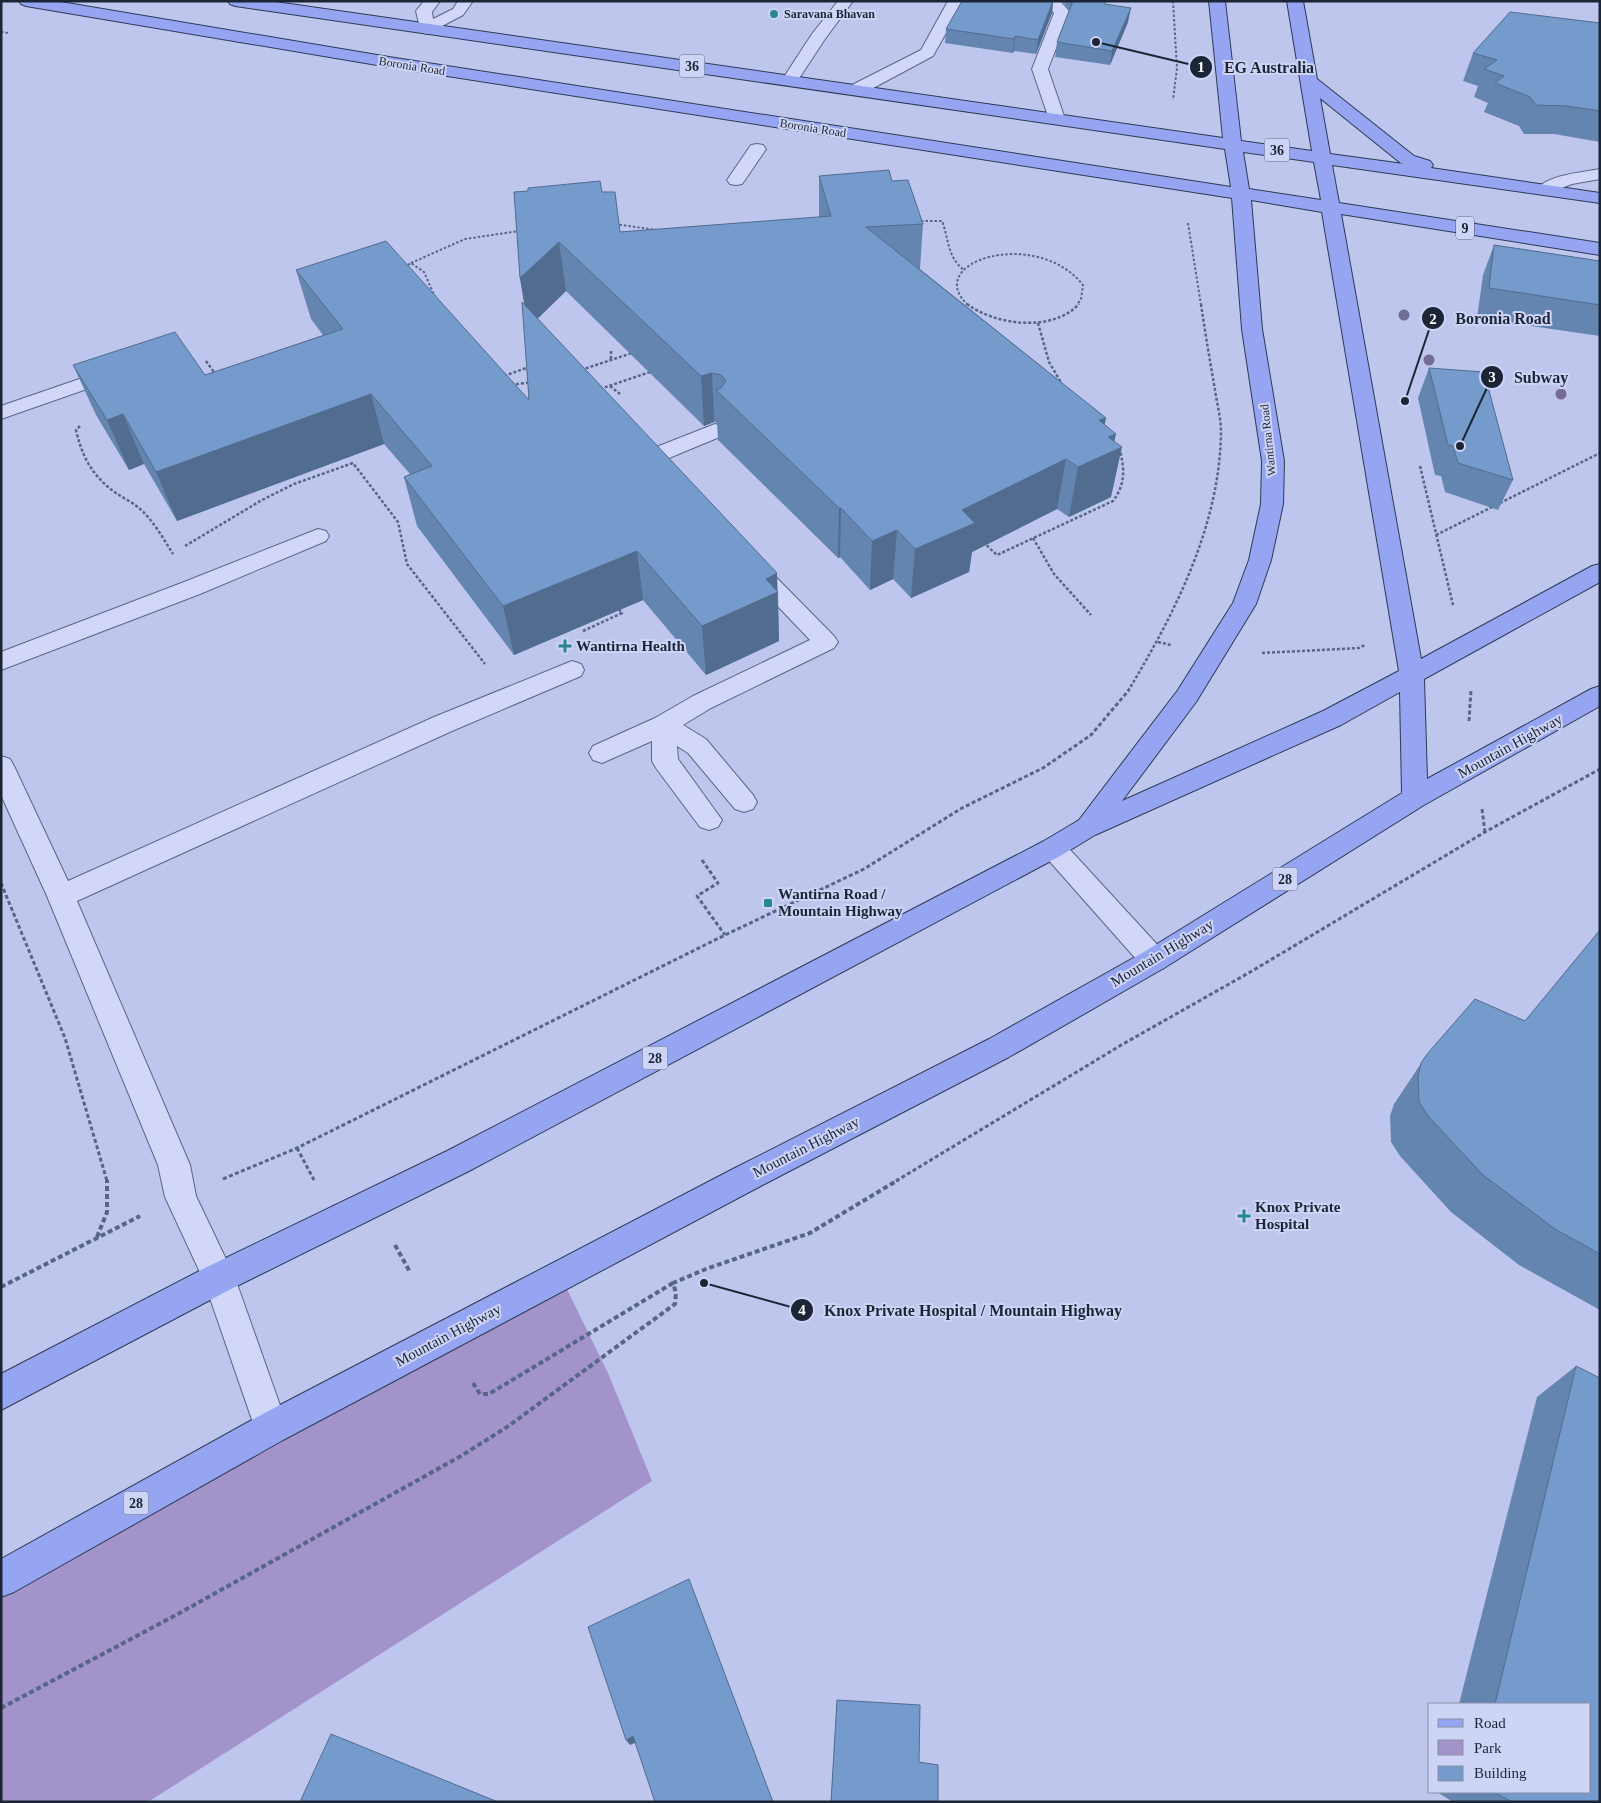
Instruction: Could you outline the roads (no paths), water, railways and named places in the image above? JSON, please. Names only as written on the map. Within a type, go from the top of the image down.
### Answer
[{"type":"main road","name":"Boronia Road","points":[[26,1],[396,57],[1241,194],[1600,249]]},
{"type":"main road","name":"36","points":[[235,1],[1321,157]]},
{"type":"main road","name":"Wantirna Road","points":[[1086,828],[1168,722],[1244,604],[1260,560],[1272,504],[1273,461],[1252,329],[1241,194],[1232,143],[1217,1]]},
{"type":"main road","points":[[1294,1],[1405,625],[1412,676],[1415,798]]},
{"type":"main road","points":[[415,40],[427,29]]},
{"type":"main road","points":[[1309,81],[1408,160],[1458,177]]},
{"type":"main road","points":[[1321,157],[1600,198]]},
{"type":"main road","name":"28","points":[[1,1393],[219,1278],[458,1161],[1053,848],[1086,828],[1332,718],[1600,572]]},
{"type":"main road","name":"Mountain Highway","points":[[1,1579],[271,1428],[744,1179],[999,1048],[1154,960],[1415,798],[1600,695]]},
{"type":"lane","points":[[433,1],[424,11],[427,29],[458,12],[466,1]]},
{"type":"lane","points":[[790,80],[818,37],[846,1]]},
{"type":"lane","points":[[856,90],[927,53],[956,1]]},
{"type":"lane","points":[[1050,1],[1062,12],[1040,69],[1057,119]]},
{"type":"lane","points":[[736,180],[757,149]]},
{"type":"lane","points":[[1546,190],[1567,180],[1600,174]]},
{"type":"lane","points":[[1,414],[90,380],[138,366]]},
{"type":"lane","points":[[649,459],[715,431]]},
{"type":"lane","points":[[1,661],[183,591],[318,536]]},
{"type":"lane","points":[[602,753],[664,725],[702,702],[826,642],[737,550]]},
{"type":"lane","points":[[60,896],[443,724],[572,670]]},
{"type":"lane","points":[[664,725],[697,746],[744,802]]},
{"type":"lane","points":[[664,725],[665,761],[709,820]]},
{"type":"lane","points":[[1,766],[60,896],[174,1165],[180,1197],[219,1278],[271,1428]]},
{"type":"lane","points":[[1053,848],[1154,960]]},
{"type":"place","name":"Saravana Bhavan","points":[[774,14]]},
{"type":"place","name":"EG Australia","points":[[1096,42]]},
{"type":"place","name":"Boronia Road","points":[[1405,401]]},
{"type":"place","name":"Subway","points":[[1460,446]]},
{"type":"place","name":"Wantirna Health","points":[[565,646]]},
{"type":"place","name":"Wantirna Road / Mountain Highway","points":[[768,903]]},
{"type":"place","name":"Knox Private Hospital","points":[[1244,1216]]},
{"type":"place","name":"Knox Private Hospital / Mountain Highway","points":[[704,1283]]}]
